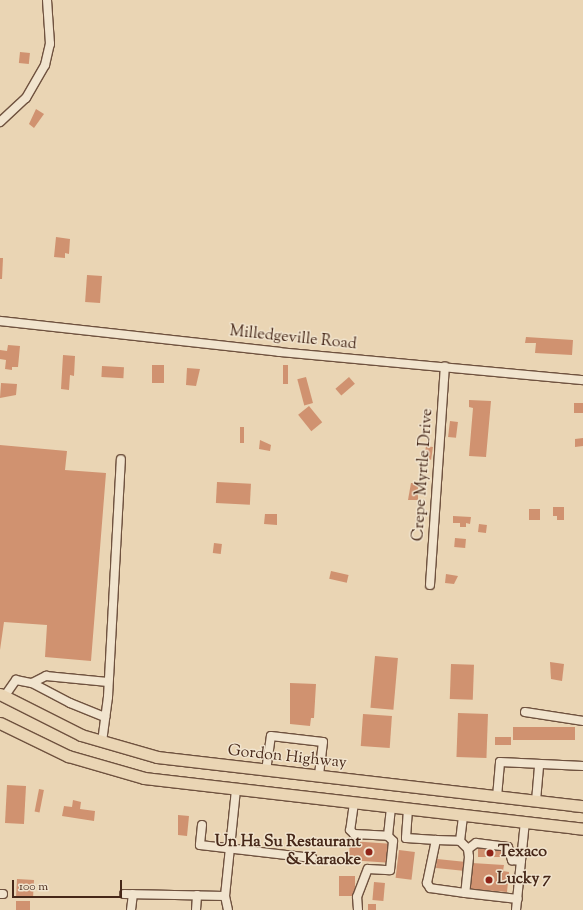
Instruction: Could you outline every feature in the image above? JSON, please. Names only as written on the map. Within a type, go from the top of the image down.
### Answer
[{"type":"highway","name":"Gordon Highway","points":[[2,696],[55,724],[102,742],[157,757],[266,772],[583,806]]},
{"type":"highway","points":[[0,723],[68,756],[120,772],[172,782],[583,829]]},
{"type":"street","points":[[0,122],[26,98],[45,65],[50,44],[47,0]]},
{"type":"street","name":"Milledgeville Road","points":[[0,321],[583,380]]},
{"type":"street","name":"Crepe Myrtle Drive","points":[[430,585],[445,367]]},
{"type":"street","points":[[102,742],[108,682],[121,459]]},
{"type":"street","points":[[32,683],[46,676],[108,682]]},
{"type":"street","points":[[2,696],[16,680],[32,683],[70,704],[105,717]]},
{"type":"street","points":[[525,712],[583,721]]},
{"type":"street","points":[[266,772],[271,736],[323,742],[319,777]]},
{"type":"street","points":[[497,797],[500,762],[583,766]]},
{"type":"street","points":[[536,801],[539,764]]},
{"type":"street","points":[[228,910],[225,896],[236,790]]},
{"type":"street","points":[[354,803],[350,830],[354,834],[388,836],[393,841],[390,870],[368,869],[357,897],[358,910]]},
{"type":"street","points":[[388,836],[391,807]]},
{"type":"street","points":[[408,809],[406,838],[460,841],[468,849],[465,893]]},
{"type":"street","points":[[460,841],[463,815]]},
{"type":"street","points":[[516,910],[525,822]]},
{"type":"street","points":[[202,825],[200,845],[312,858]]},
{"type":"street","points":[[436,840],[427,884],[430,888],[518,899]]},
{"type":"street","points":[[468,849],[476,843],[508,847],[512,860],[521,861]]},
{"type":"street","points":[[124,894],[225,896]]},
{"type":"street","points":[[131,910],[133,894]]},
{"type":"street","points":[[196,910],[197,895]]},
{"type":"building","points":[[20,52],[30,53],[29,64],[19,63]]},
{"type":"building","points":[[36,109],[44,114],[34,128],[29,124]]},
{"type":"building","points":[[56,237],[70,239],[69,254],[65,253],[65,258],[54,257]]},
{"type":"building","points":[[0,258],[3,258],[2,279],[0,279]]},
{"type":"building","points":[[87,275],[102,276],[100,303],[85,302]]},
{"type":"building","points":[[526,337],[573,340],[572,355],[535,353],[536,343],[525,343]]},
{"type":"building","points":[[8,345],[20,346],[18,367],[12,367],[12,370],[5,369],[6,360],[0,359],[0,350],[7,351]]},
{"type":"building","points":[[63,355],[75,356],[74,376],[70,375],[69,390],[61,389]]},
{"type":"building","points":[[152,365],[164,365],[164,383],[152,383]]},
{"type":"building","points":[[283,365],[288,365],[288,384],[283,384]]},
{"type":"building","points":[[102,366],[124,367],[123,378],[101,377]]},
{"type":"building","points":[[187,368],[200,369],[196,386],[186,385]]},
{"type":"building","points":[[306,377],[313,403],[304,405],[297,379]]},
{"type":"building","points":[[349,377],[355,384],[341,396],[335,389]]},
{"type":"building","points":[[1,383],[17,384],[16,395],[0,398]]},
{"type":"building","points":[[469,400],[491,401],[486,457],[469,456],[473,408],[469,407]]},
{"type":"building","points":[[574,403],[583,403],[583,413],[574,413]]},
{"type":"building","points":[[309,406],[322,422],[311,431],[298,415]]},
{"type":"building","points":[[450,421],[458,422],[456,438],[448,437]]},
{"type":"building","points":[[240,427],[244,427],[244,443],[240,443]]},
{"type":"building","points":[[583,438],[583,446],[575,447],[575,439]]},
{"type":"building","points":[[260,440],[271,445],[270,451],[259,449]]},
{"type":"building","points":[[0,445],[67,451],[65,470],[106,473],[91,661],[45,657],[47,625],[4,622],[0,650]]},
{"type":"building","points":[[426,446],[433,447],[431,460],[424,459]]},
{"type":"building","points":[[217,482],[251,484],[250,505],[216,503]]},
{"type":"building","points":[[411,483],[418,483],[418,500],[408,500]]},
{"type":"building","points":[[553,507],[564,507],[564,520],[557,520],[557,516],[553,516]]},
{"type":"building","points":[[529,509],[540,509],[540,520],[529,520]]},
{"type":"building","points":[[265,514],[277,514],[277,525],[264,524]]},
{"type":"building","points":[[453,516],[471,517],[470,524],[466,523],[466,527],[460,527],[460,523],[453,523]]},
{"type":"building","points":[[479,524],[487,525],[486,533],[478,532]]},
{"type":"building","points":[[455,538],[466,539],[465,548],[454,547]]},
{"type":"building","points":[[214,543],[222,544],[221,554],[213,553]]},
{"type":"building","points":[[331,571],[349,575],[347,583],[329,579]]},
{"type":"building","points":[[446,574],[458,576],[454,584],[445,583]]},
{"type":"building","points":[[375,656],[398,658],[393,710],[370,708]]},
{"type":"building","points":[[550,662],[564,664],[562,681],[551,679]]},
{"type":"building","points":[[451,664],[474,665],[473,700],[450,699]]},
{"type":"building","points":[[290,683],[316,684],[314,718],[311,718],[310,726],[290,724]]},
{"type":"building","points":[[458,713],[488,714],[486,758],[456,757]]},
{"type":"building","points":[[363,714],[392,716],[390,748],[361,746]]},
{"type":"building","points":[[513,727],[575,727],[575,740],[513,740]]},
{"type":"building","points":[[495,737],[511,737],[511,745],[495,745]]},
{"type":"building","points":[[7,785],[26,786],[24,824],[5,823]]},
{"type":"building","points":[[39,789],[44,790],[40,813],[35,812]]},
{"type":"building","points":[[73,800],[81,802],[80,809],[95,811],[94,821],[62,816],[64,806],[72,807]]},
{"type":"building","points":[[178,815],[189,816],[187,836],[178,835]]},
{"type":"building","name":"Un Ha Su Restaurant & Karaoke","points":[[350,841],[390,844],[389,863],[349,860]]},
{"type":"building","name":"Texaco","points":[[478,848],[503,849],[502,857],[478,857]]},
{"type":"building","points":[[399,850],[415,852],[411,880],[396,878]]},
{"type":"building","points":[[437,859],[464,862],[463,871],[436,868]]},
{"type":"building","name":"Lucky 7","points":[[472,863],[504,865],[503,871],[509,872],[507,892],[470,889]]},
{"type":"building","points":[[339,876],[355,876],[355,896],[339,896]]},
{"type":"building","points":[[17,879],[34,880],[33,898],[16,897]]},
{"type":"building","points":[[374,882],[385,883],[383,901],[372,900]]},
{"type":"building","points":[[16,901],[30,901],[30,910],[16,910]]},
{"type":"building","points":[[368,904],[376,904],[376,910],[368,910]]},
{"type":"place","name":"Un Ha Su Restaurant & Karaoke","points":[[369,852]]},
{"type":"place","name":"Texaco","points":[[490,853]]},
{"type":"place","name":"Lucky 7","points":[[489,880]]}]
